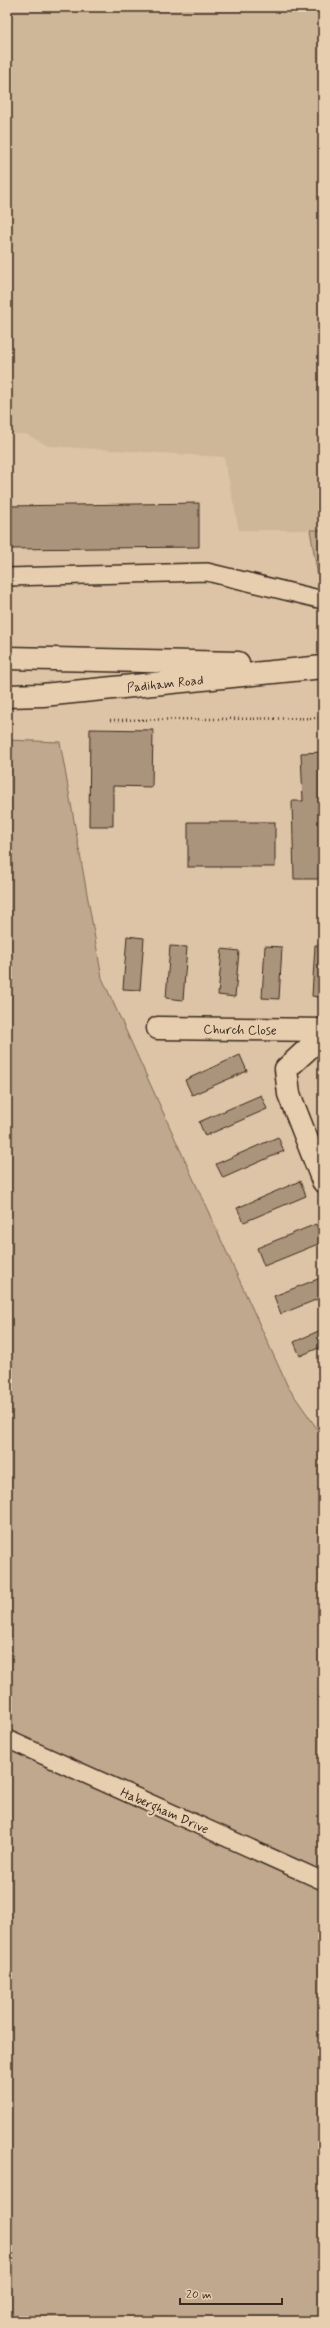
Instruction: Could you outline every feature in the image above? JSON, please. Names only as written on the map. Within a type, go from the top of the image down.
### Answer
[{"type":"main road","name":"Padiham Road","points":[[7,658],[323,666]]},
{"type":"main road","name":"Padiham Road","points":[[7,696],[43,695],[323,666]]},
{"type":"main road","name":"Church Close","points":[[158,1028],[323,1030]]},
{"type":"main road","points":[[323,1035],[286,1068],[289,1094],[323,1181]]},
{"type":"lane","points":[[7,577],[208,572],[323,600]]},
{"type":"lane","name":"Habergham Drive","points":[[7,1739],[323,1881]]},
{"type":"path","points":[[107,720],[323,718]]},
{"type":"shaded area","points":[[7,7],[323,7],[323,530],[239,530],[224,457],[48,446],[26,434],[7,434]]},
{"type":"shaded area","points":[[310,530],[323,530],[323,605]]},
{"type":"shaded area","points":[[7,740],[60,742],[102,978],[288,1387],[323,1437],[323,2321],[7,2321]]},
{"type":"building","points":[[199,503],[199,547],[7,549],[7,506]]},
{"type":"building","points":[[90,729],[153,730],[152,787],[113,786],[113,826],[89,826]]},
{"type":"building","points":[[323,752],[323,879],[294,879],[292,801],[303,801],[301,753]]},
{"type":"building","points":[[188,822],[275,822],[275,867],[188,867]]},
{"type":"building","points":[[127,936],[144,938],[140,990],[123,989]]},
{"type":"building","points":[[315,945],[323,945],[323,998],[312,996]]},
{"type":"building","points":[[170,946],[187,947],[183,1000],[166,998]]},
{"type":"building","points":[[265,946],[282,947],[279,999],[262,998]]},
{"type":"building","points":[[222,949],[239,951],[235,997],[218,995]]},
{"type":"building","points":[[240,1055],[247,1071],[192,1095],[185,1080]]},
{"type":"building","points":[[261,1095],[267,1109],[205,1136],[199,1122]]},
{"type":"building","points":[[278,1137],[284,1151],[223,1178],[216,1164]]},
{"type":"building","points":[[300,1181],[306,1196],[244,1222],[237,1208]]},
{"type":"building","points":[[316,1224],[323,1242],[264,1266],[257,1248]]},
{"type":"building","points":[[323,1277],[323,1297],[281,1314],[274,1296]]},
{"type":"building","points":[[323,1329],[323,1346],[300,1356],[294,1342]]}]
